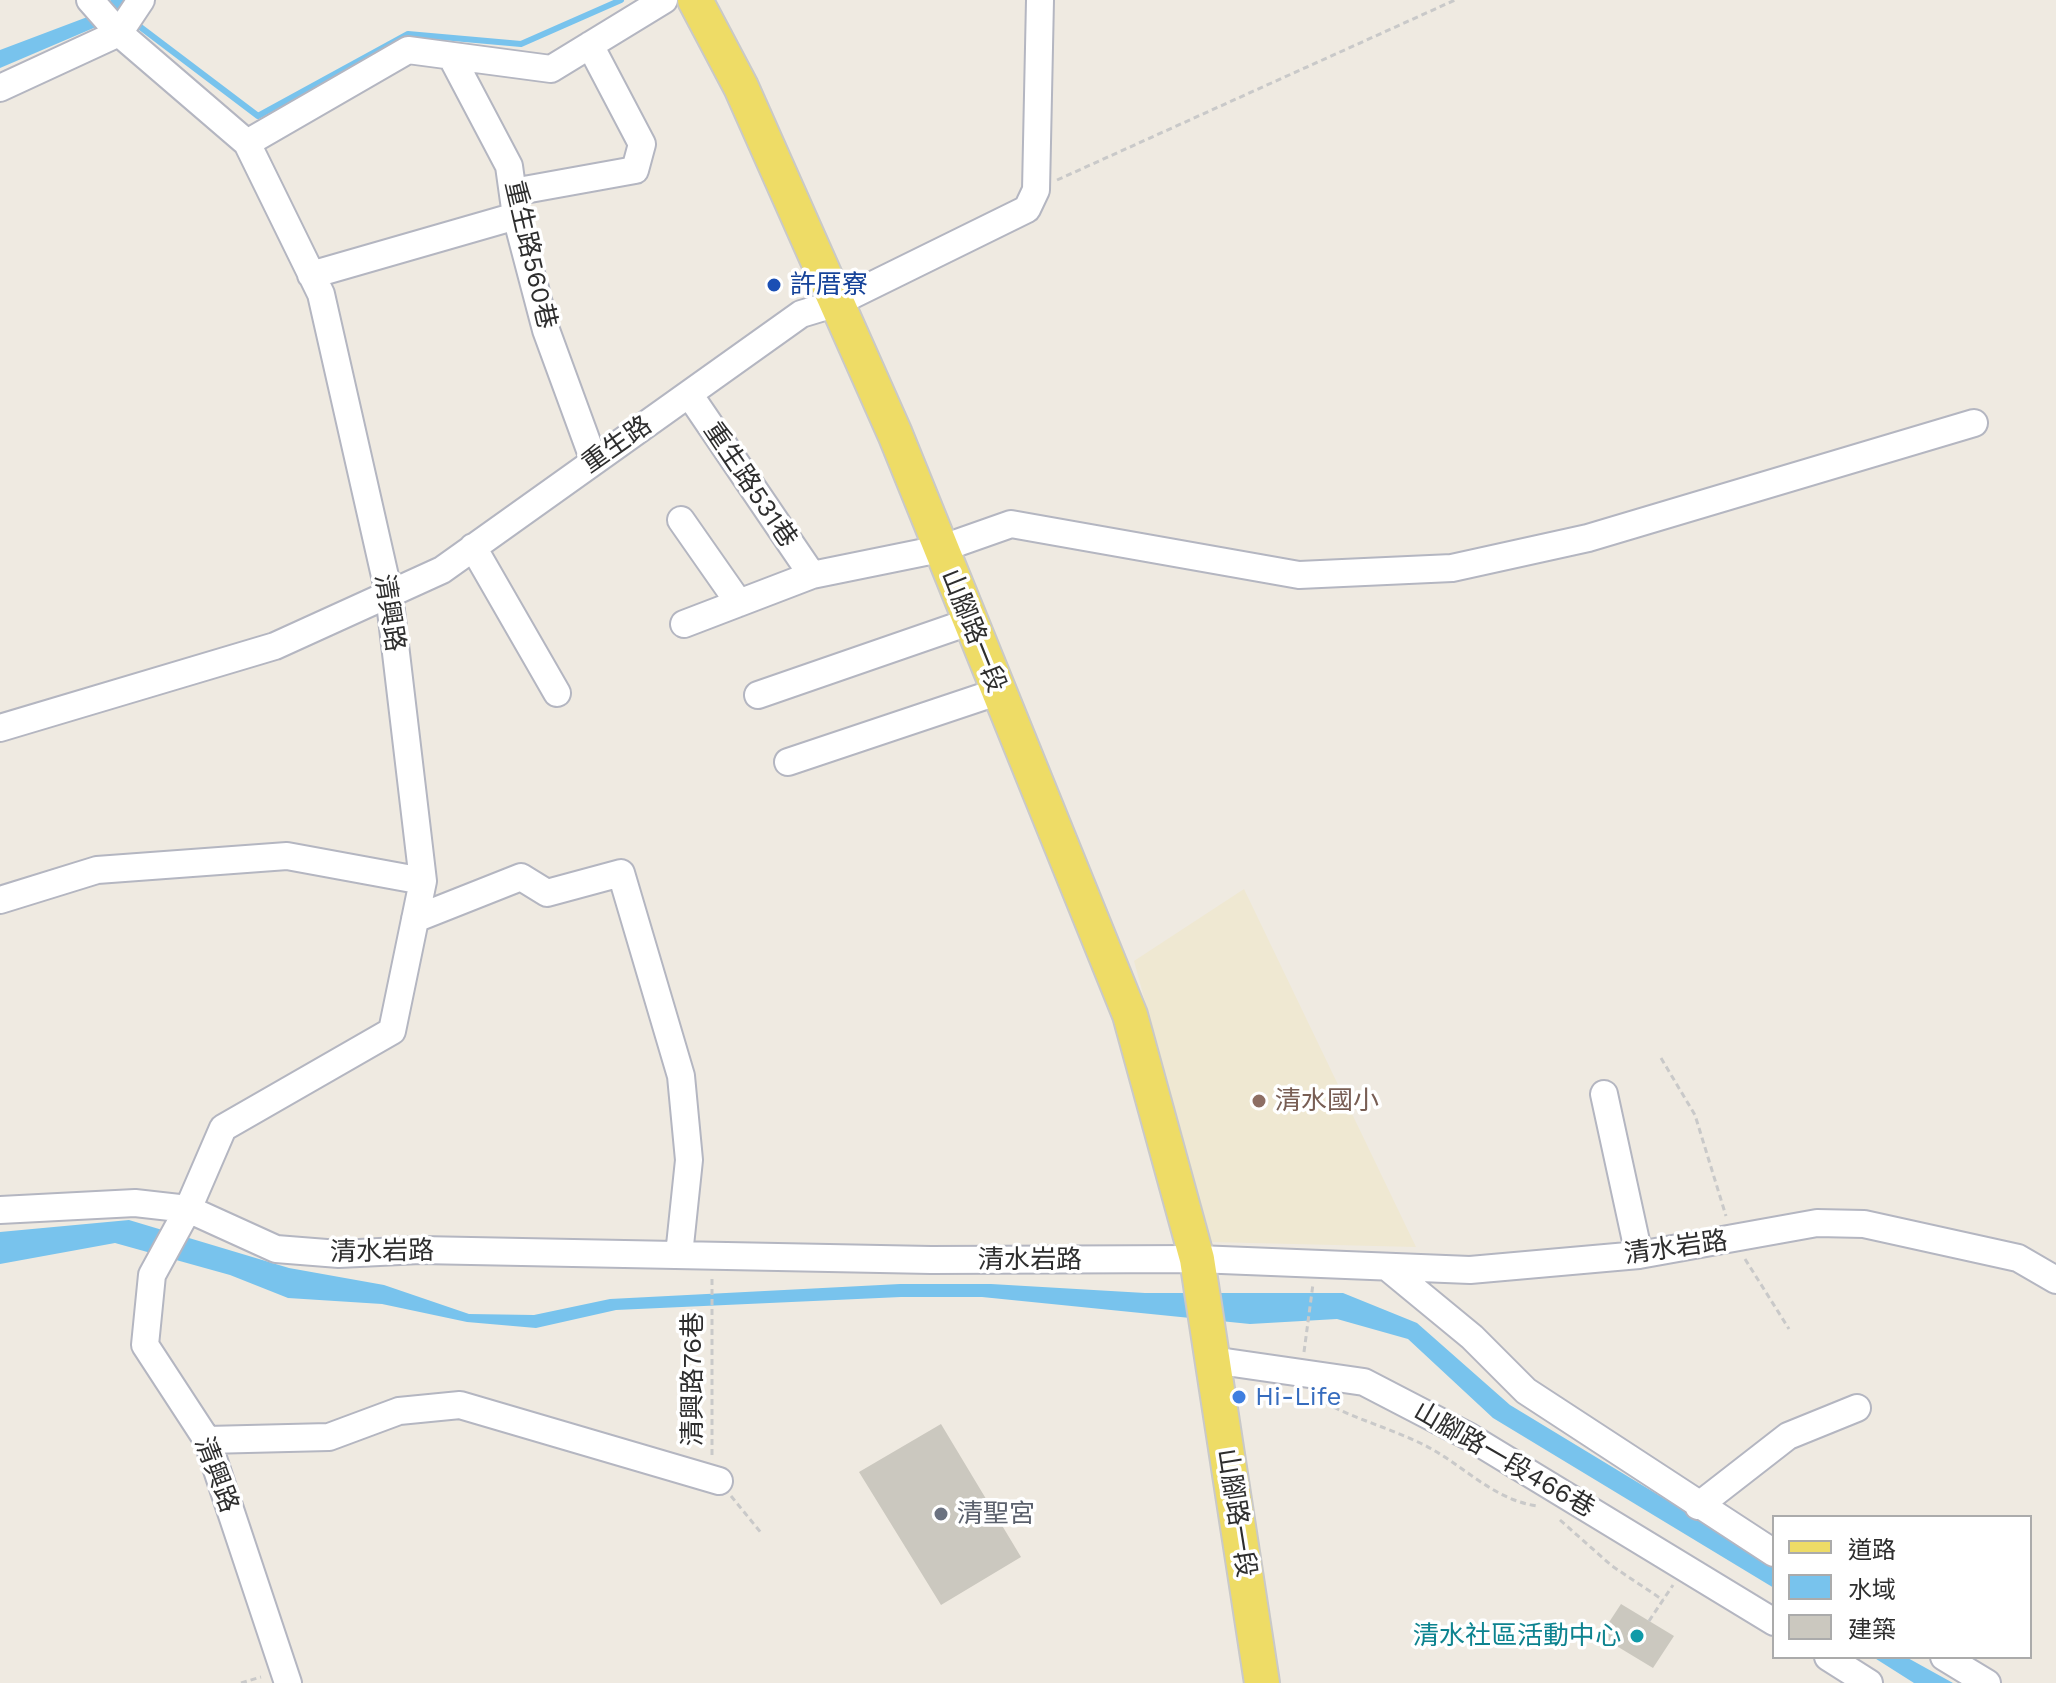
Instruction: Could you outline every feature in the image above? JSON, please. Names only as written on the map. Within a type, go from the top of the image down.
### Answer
[{"type":"main road","name":"山腳路一段","points":[[695,0],[741,87],[834,304],[895,434],[1130,1015],[1197,1270],[1262,1683]]},
{"type":"street","name":"清興路","points":[[90,0],[119,33],[247,143],[321,294],[389,594],[423,881],[392,1031],[223,1128],[188,1209],[152,1275],[145,1345],[207,1440],[288,1683]]},
{"type":"street","points":[[0,88],[119,33],[141,0]]},
{"type":"street","points":[[247,143],[408,50],[551,69],[664,0]]},
{"type":"street","points":[[1036,190],[1040,0]]},
{"type":"street","points":[[311,275],[514,204],[635,170],[642,144],[590,45]]},
{"type":"street","name":"重生路560巷","points":[[451,56],[509,166],[514,204],[546,330],[594,461]]},
{"type":"street","name":"重生路","points":[[0,728],[275,646],[442,570],[801,314],[834,304],[1027,209],[1036,190]]},
{"type":"street","name":"重生路531巷","points":[[689,394],[812,575]]},
{"type":"street","name":"重生路531巷","points":[[684,624],[812,575],[940,549],[1011,524],[1299,575],[1452,568],[1588,538],[1974,423]]},
{"type":"street","points":[[681,520],[739,603]]},
{"type":"street","points":[[473,547],[557,693]]},
{"type":"street","points":[[758,695],[969,622]]},
{"type":"street","points":[[788,762],[997,692]]},
{"type":"street","points":[[0,900],[97,870],[287,856],[423,881]]},
{"type":"street","points":[[415,919],[521,877],[547,893],[621,873],[681,1076],[689,1160],[679,1255]]},
{"type":"street","points":[[1604,1094],[1639,1255]]},
{"type":"street","name":"清水岩路","points":[[0,1210],[121,1203],[188,1209],[276,1249],[339,1254],[420,1250],[931,1260],[1197,1270],[1387,1267],[1470,1270],[1639,1255],[1733,1241],[1817,1223],[1864,1224],[2051,1268]]},
{"type":"street","points":[[1387,1267],[1472,1337],[1526,1391],[1772,1552]]},
{"type":"street","name":"山腳路一段466巷","points":[[1210,1351],[1364,1382],[1468,1436],[1686,1565],[1772,1621]]},
{"type":"street","points":[[207,1440],[329,1437],[399,1411],[460,1405],[719,1481]]},
{"type":"street","points":[[1698,1506],[1788,1436],[1857,1408]]},
{"type":"street","points":[[1831,1659],[1869,1683]]},
{"type":"street","points":[[1947,1659],[1987,1683]]},
{"type":"path","points":[[1036,190],[1455,0]]},
{"type":"path","points":[[1661,1058],[1695,1115],[1733,1241],[1789,1329]]},
{"type":"path","name":"清興路76巷","points":[[713,1256],[712,1466],[719,1481],[762,1534]]},
{"type":"path","points":[[1306,1338],[1314,1279]]},
{"type":"path","points":[[1304,1371],[1309,1395],[1347,1416],[1420,1443],[1490,1489],[1520,1503],[1546,1507]]},
{"type":"path","points":[[1556,1516],[1612,1566],[1663,1600]]},
{"type":"path","points":[[1649,1621],[1686,1565]]},
{"type":"shaded area","name":"清水國小","points":[[1244,889],[1416,1247],[1211,1242],[1134,961]]},
{"type":"water","points":[[111,0],[131,0],[96,27],[0,68],[0,50],[90,16]]},
{"type":"water","points":[[129,1220],[289,1268],[384,1285],[469,1314],[534,1315],[610,1299],[900,1284],[991,1284],[1145,1293],[1343,1293],[1417,1323],[1510,1405],[1772,1564],[1772,1587],[1493,1418],[1408,1339],[1337,1319],[1250,1324],[982,1297],[901,1297],[616,1310],[536,1328],[467,1322],[382,1304],[288,1298],[230,1275],[115,1243],[0,1264],[0,1232]]},
{"type":"water","points":[[1876,1659],[1910,1659],[1953,1683],[1914,1683]]},
{"type":"building","name":"清聖宮","points":[[941,1424],[1021,1557],[941,1605],[859,1472]]},
{"type":"building","name":"清水社區活動中心","points":[[1621,1604],[1674,1636],[1653,1668],[1600,1636]]},
{"type":"waterway","points":[[135,23],[258,116],[408,34],[521,44],[621,0]]},
{"type":"place","name":"許厝寮","points":[[774,285]]},
{"type":"place","name":"清水國小","points":[[1259,1101]]},
{"type":"place","name":"Hi-Life","points":[[1239,1397]]},
{"type":"place","name":"清聖宮","points":[[941,1514]]},
{"type":"place","name":"清水社區活動中心","points":[[1637,1636]]}]
